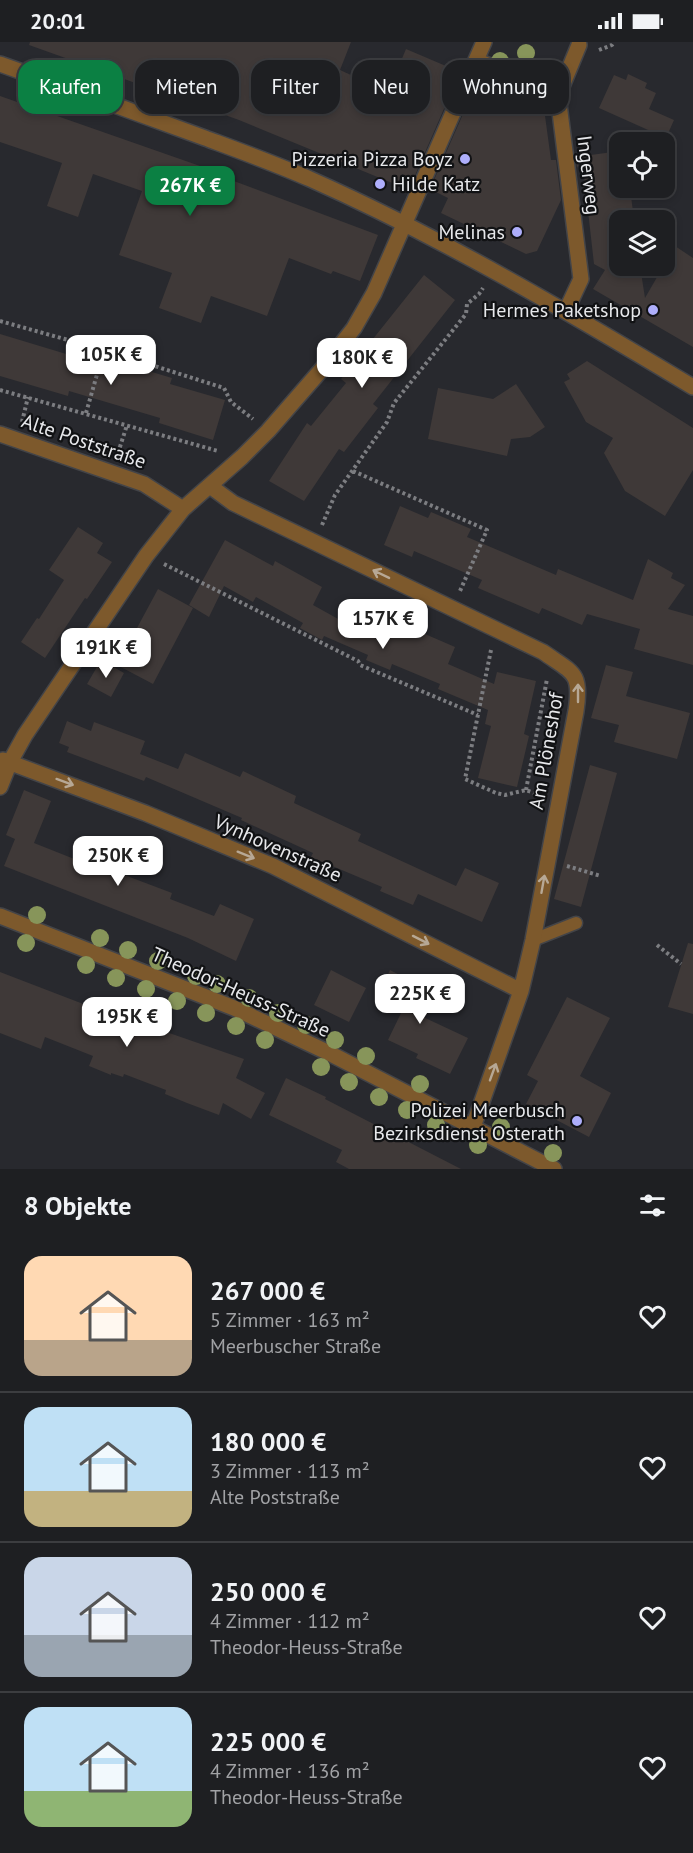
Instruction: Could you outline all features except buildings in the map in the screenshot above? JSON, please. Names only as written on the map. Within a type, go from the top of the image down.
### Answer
[{"type":"street","points":[[476,60],[484,42]]},
{"type":"street","name":"Ingerweg","points":[[569,69],[579,45]]},
{"type":"street","points":[[0,64],[308,178],[405,224],[492,270],[693,387]]},
{"type":"street","points":[[0,787],[5,760],[25,735],[146,556],[183,509],[242,458],[268,431],[354,328],[374,293],[453,114]]},
{"type":"street","name":"Ingerweg","points":[[560,114],[581,279],[566,311]]},
{"type":"street","name":"Alte Poststraße","points":[[0,434],[144,483],[183,509]]},
{"type":"street","name":"Am Plöneshof","points":[[210,486],[233,503],[551,657],[577,678],[579,691],[533,940],[521,991],[473,1127]]},
{"type":"street","name":"Vynhovenstraße","points":[[5,760],[145,813],[273,866],[521,991]]},
{"type":"street","name":"Theodor-Heuss-Straße","points":[[0,916],[234,1008],[329,1053],[554,1169]]},
{"type":"lane","points":[[533,940],[576,923]]},
{"type":"path","points":[[315,542],[331,504],[387,422],[394,403],[466,314],[467,304],[479,294],[492,270]]},
{"type":"path","points":[[0,321],[224,387],[231,402],[268,431]]},
{"type":"path","points":[[86,413],[104,350]]},
{"type":"path","points":[[0,390],[242,458]]},
{"type":"path","points":[[112,473],[126,425]]},
{"type":"path","points":[[353,471],[487,530],[453,608]]},
{"type":"path","points":[[146,556],[358,661],[360,665],[478,716]]},
{"type":"path","points":[[496,629],[465,779],[496,793],[505,795],[526,790],[558,801]]},
{"type":"path","points":[[526,790],[551,657]]},
{"type":"path","points":[[547,860],[601,876]]},
{"type":"path","points":[[657,945],[681,964]]},
{"type":"place","name":"Pizzeria Pizza Boyz","points":[[465,159]]},
{"type":"place","name":"Hilde Katz","points":[[380,184]]},
{"type":"place","name":"Melinas","points":[[517,232]]},
{"type":"place","name":"Hermes Paketshop","points":[[653,310]]},
{"type":"place","name":"Polizei Meerbusch Bezirksdienst Osterath","points":[[577,1121]]}]
